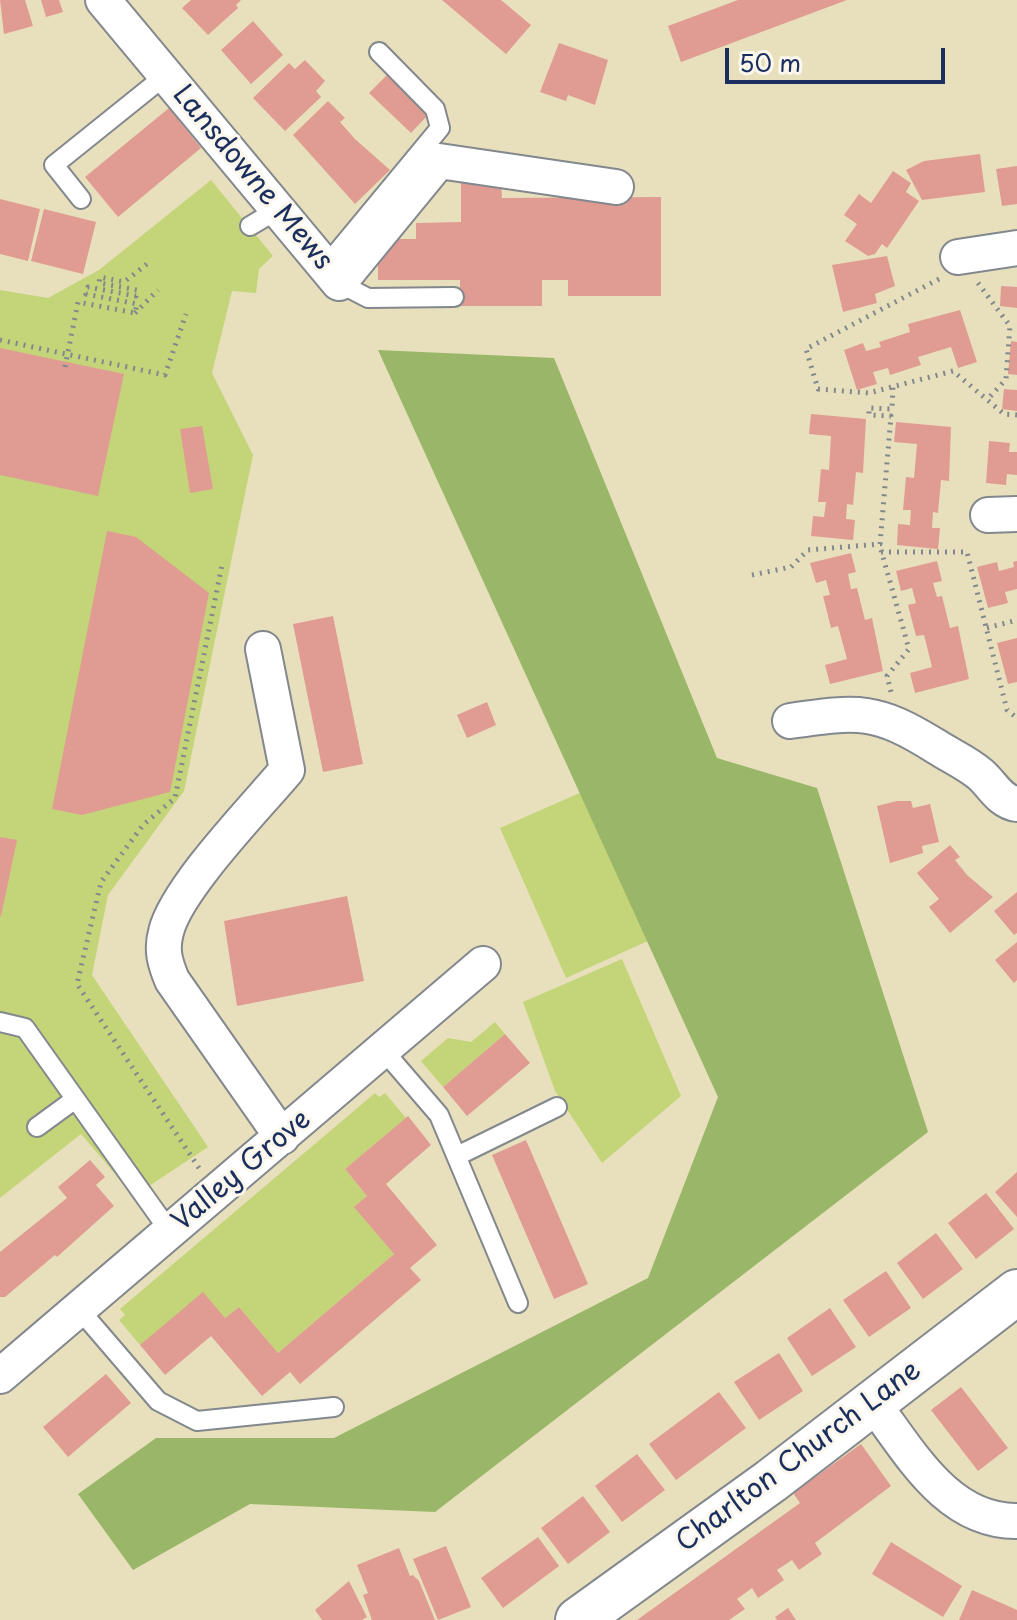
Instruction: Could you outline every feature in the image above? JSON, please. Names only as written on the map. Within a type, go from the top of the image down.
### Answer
[{"type":"street","name":"Lansdowne Mews","points":[[103,0],[166,75],[264,218],[332,275],[439,161],[616,187]]},
{"type":"street","points":[[958,257],[1017,248]]},
{"type":"street","points":[[263,649],[287,770],[178,901],[166,932],[163,958],[172,980],[282,1137]]},
{"type":"street","points":[[790,721],[845,713],[875,715],[900,723],[979,773],[1008,803],[1017,804]]},
{"type":"street","name":"Valley Grove","points":[[0,1376],[483,964]]},
{"type":"street","name":"Charlton Church Lane","points":[[578,1620],[771,1481],[1017,1292]]},
{"type":"street","points":[[872,1402],[942,1491],[968,1510],[997,1521],[1017,1521]]},
{"type":"lane","points":[[379,52],[435,109],[440,128],[332,275],[368,298],[454,297]]},
{"type":"lane","points":[[81,199],[54,165],[166,75]]},
{"type":"lane","points":[[0,1022],[25,1028],[170,1232]]},
{"type":"lane","points":[[384,1051],[439,1115],[518,1303]]},
{"type":"lane","points":[[37,1127],[74,1100]]},
{"type":"lane","points":[[457,1156],[557,1107]]},
{"type":"lane","points":[[79,1309],[158,1401],[197,1421],[334,1407]]},
{"type":"path","points":[[987,400],[1006,379],[1010,326],[958,257],[939,279],[806,349],[818,389],[869,393],[953,371],[987,400],[1004,414],[1017,415]]},
{"type":"path","points":[[135,313],[137,304],[86,294],[88,287],[136,296],[137,290],[99,283],[100,277],[124,282],[147,264]]},
{"type":"path","points":[[135,313],[158,290]]},
{"type":"path","points":[[65,367],[78,302],[135,313]]},
{"type":"path","points":[[0,340],[165,375],[186,314]]},
{"type":"path","points":[[889,685],[887,676],[909,649],[880,544],[891,416],[869,415],[869,408],[892,409],[893,386]]},
{"type":"path","points":[[752,575],[791,567],[808,550],[880,544]]},
{"type":"path","points":[[881,552],[967,552],[1007,710],[1017,718]]},
{"type":"path","points":[[205,1175],[77,984],[101,882],[143,825],[175,798],[222,565]]},
{"type":"path","points":[[987,628],[1017,620]]},
{"type":"green space","points":[[211,180],[273,256],[259,269],[256,293],[232,291],[212,373],[253,455],[184,791],[108,895],[92,975],[208,1147],[134,1196],[81,1134],[0,1198],[0,290],[48,298],[99,270]]},
{"type":"green space","points":[[378,350],[554,358],[717,758],[817,788],[928,1132],[435,1512],[250,1504],[133,1570],[78,1494],[156,1438],[334,1438],[648,1278],[718,1097]]},
{"type":"green space","points":[[582,792],[648,941],[566,978],[500,828]]},
{"type":"green space","points":[[622,959],[681,1096],[602,1163],[555,1091],[523,1002]]},
{"type":"green space","points":[[495,1022],[505,1034],[443,1087],[421,1061],[448,1038],[471,1042]]},
{"type":"green space","points":[[375,1093],[379,1097],[385,1093],[406,1118],[345,1169],[367,1196],[355,1207],[394,1254],[278,1353],[239,1307],[225,1318],[140,1345],[119,1320],[125,1315],[120,1309]]},
{"type":"building","points":[[0,0],[25,0],[33,26],[4,34]]},
{"type":"building","points":[[41,0],[59,0],[63,12],[46,17]]},
{"type":"building","points":[[191,0],[241,0],[236,5],[238,8],[208,35],[182,8]]},
{"type":"building","points":[[442,0],[501,0],[531,25],[506,54]]},
{"type":"building","points":[[738,0],[847,0],[681,62],[668,26]]},
{"type":"building","points":[[253,21],[283,55],[251,84],[221,50]]},
{"type":"building","points":[[559,43],[608,60],[595,105],[568,95],[566,101],[540,92]]},
{"type":"building","points":[[305,60],[325,81],[316,91],[321,97],[285,131],[253,98],[289,63],[295,69]]},
{"type":"building","points":[[387,75],[428,115],[411,133],[369,93]]},
{"type":"building","points":[[328,101],[345,118],[340,122],[355,139],[390,170],[355,204],[293,135]]},
{"type":"building","points":[[169,108],[201,148],[118,217],[85,177]]},
{"type":"building","points":[[980,154],[985,192],[922,200],[906,170],[924,161]]},
{"type":"building","points":[[1017,166],[1017,204],[1002,206],[996,169]]},
{"type":"building","points":[[893,171],[911,183],[906,192],[919,201],[887,248],[882,244],[875,254],[868,256],[845,241],[857,224],[844,215],[859,194],[871,203]]},
{"type":"building","points":[[461,180],[501,180],[502,198],[661,197],[661,296],[568,296],[568,280],[542,280],[542,306],[460,306],[460,280],[378,280],[378,239],[416,239],[416,223],[461,222]]},
{"type":"building","points":[[0,199],[40,209],[28,261],[0,254]]},
{"type":"building","points":[[44,209],[96,222],[83,274],[31,261]]},
{"type":"building","points":[[887,256],[895,286],[875,294],[877,303],[843,312],[832,265]]},
{"type":"building","points":[[1001,286],[1017,287],[1017,308],[1000,306]]},
{"type":"building","points":[[960,310],[977,362],[958,368],[951,347],[918,357],[921,365],[890,375],[888,368],[873,372],[877,384],[857,390],[844,350],[863,343],[866,351],[881,347],[879,342],[910,332],[908,324]]},
{"type":"building","points":[[1011,341],[1017,342],[1017,375],[1008,374]]},
{"type":"building","points":[[0,348],[124,374],[98,496],[0,475]]},
{"type":"building","points":[[1004,389],[1017,390],[1017,411],[1002,409]]},
{"type":"building","points":[[811,414],[866,419],[863,473],[856,472],[853,505],[847,504],[846,519],[855,520],[853,540],[811,536],[813,516],[824,517],[826,502],[818,502],[821,469],[829,470],[831,436],[809,434]]},
{"type":"building","points":[[896,422],[951,427],[949,481],[941,480],[938,513],[933,512],[932,528],[940,528],[938,549],[897,545],[898,524],[910,525],[911,510],[903,510],[906,477],[914,478],[917,444],[894,442]]},
{"type":"building","points":[[202,426],[213,489],[190,493],[180,429]]},
{"type":"building","points":[[989,441],[1010,443],[1009,452],[1017,452],[1017,475],[1007,474],[1006,485],[986,483]]},
{"type":"building","points":[[107,531],[136,537],[209,593],[170,792],[82,815],[52,809]]},
{"type":"building","points":[[851,553],[856,572],[848,574],[851,589],[857,588],[865,620],[872,618],[883,671],[830,684],[825,665],[847,659],[838,626],[831,628],[823,596],[830,595],[826,580],[816,583],[810,563]]},
{"type":"building","points":[[937,561],[942,581],[933,583],[937,597],[942,596],[950,628],[958,626],[969,679],[915,693],[910,673],[932,667],[924,635],[916,636],[908,605],[916,603],[912,588],[901,591],[896,571]]},
{"type":"building","points":[[1017,561],[1017,589],[1005,592],[1008,603],[988,608],[977,567],[997,562],[999,571],[1014,567],[1013,562]]},
{"type":"building","points":[[333,616],[363,764],[323,772],[293,624]]},
{"type":"building","points":[[1017,638],[1017,682],[1008,684],[997,643]]},
{"type":"building","points":[[487,702],[496,725],[467,738],[457,715]]},
{"type":"building","points":[[911,801],[913,808],[930,804],[939,842],[922,846],[923,853],[890,863],[877,806]]},
{"type":"building","points":[[0,837],[17,840],[1,916],[0,916]]},
{"type":"building","points":[[950,845],[960,857],[955,860],[967,875],[993,897],[950,933],[929,907],[939,899],[917,873]]},
{"type":"building","points":[[1017,892],[1017,933],[1014,935],[994,911]]},
{"type":"building","points":[[347,896],[364,981],[237,1006],[224,921]]},
{"type":"building","points":[[1017,942],[1017,980],[1014,983],[995,960]]},
{"type":"building","points":[[505,1034],[530,1063],[467,1116],[443,1087]]},
{"type":"building","points":[[408,1116],[431,1145],[386,1184],[437,1245],[410,1268],[421,1280],[300,1384],[290,1372],[262,1396],[211,1336],[165,1375],[140,1345],[203,1292],[225,1318],[239,1307],[278,1353],[394,1254],[354,1207],[367,1196],[345,1169]]},
{"type":"building","points":[[526,1140],[588,1284],[554,1299],[492,1155]]},
{"type":"building","points":[[90,1160],[105,1177],[96,1185],[114,1206],[57,1257],[55,1255],[5,1297],[0,1297],[0,1252],[67,1198],[58,1187]]},
{"type":"building","points":[[1017,1172],[1017,1217],[995,1192]]},
{"type":"building","points":[[986,1193],[1014,1229],[976,1259],[948,1223]]},
{"type":"building","points":[[936,1233],[963,1269],[923,1299],[897,1263]]},
{"type":"building","points":[[886,1271],[911,1308],[869,1337],[843,1300]]},
{"type":"building","points":[[830,1308],[856,1347],[812,1376],[787,1338]]},
{"type":"building","points":[[779,1353],[803,1391],[759,1420],[734,1382]]},
{"type":"building","points":[[106,1374],[131,1403],[68,1457],[43,1427]]},
{"type":"building","points":[[961,1387],[1008,1448],[978,1471],[931,1410]]},
{"type":"building","points":[[719,1392],[746,1428],[676,1480],[649,1444]]},
{"type":"building","points":[[861,1444],[891,1486],[815,1543],[822,1554],[799,1570],[792,1560],[777,1570],[784,1580],[758,1598],[752,1588],[737,1599],[745,1609],[729,1620],[637,1620],[800,1503],[793,1493]]},
{"type":"building","points":[[637,1454],[665,1490],[622,1522],[595,1486]]},
{"type":"building","points":[[583,1496],[610,1532],[568,1564],[541,1528]]},
{"type":"building","points":[[538,1537],[559,1566],[503,1608],[481,1578]]},
{"type":"building","points":[[891,1542],[962,1586],[943,1617],[872,1574]]},
{"type":"building","points":[[446,1546],[471,1607],[438,1620],[413,1559]]},
{"type":"building","points":[[399,1548],[410,1576],[419,1581],[435,1620],[372,1620],[363,1595],[368,1593],[357,1565]]},
{"type":"building","points":[[349,1581],[367,1617],[362,1620],[322,1620],[315,1610]]},
{"type":"building","points":[[972,1590],[1017,1610],[1017,1620],[959,1620]]},
{"type":"building","points":[[788,1608],[796,1620],[777,1620],[775,1617]]}]
